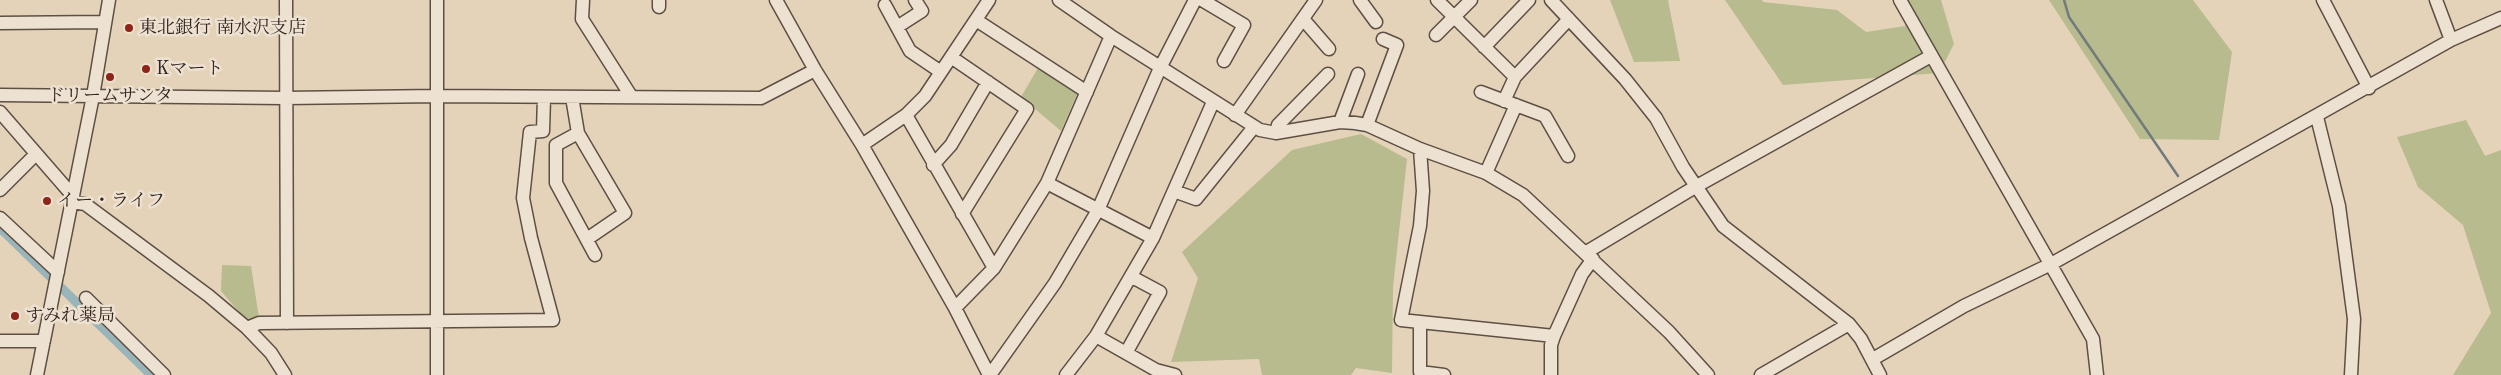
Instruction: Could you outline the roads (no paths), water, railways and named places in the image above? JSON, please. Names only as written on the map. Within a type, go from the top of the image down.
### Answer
[{"type":"street","points":[[37,375],[73,199],[109,0]]},
{"type":"street","points":[[286,0],[284,98],[287,323]]},
{"type":"street","points":[[437,0],[437,375]]},
{"type":"street","points":[[583,0],[582,19],[631,96]]},
{"type":"street","points":[[776,0],[815,70],[862,144],[955,308],[990,375],[1054,283],[1098,210],[1160,68],[1195,0]]},
{"type":"street","points":[[897,27],[922,11],[914,0]]},
{"type":"street","points":[[862,144],[906,116],[925,96],[989,0]]},
{"type":"street","points":[[1059,0],[1160,68],[1260,130],[1276,133],[1340,122],[1368,125],[1420,149],[1486,173],[1522,195],[1669,332],[1708,375]]},
{"type":"street","points":[[1202,0],[1244,25],[1224,61]]},
{"type":"street","points":[[1236,115],[1316,0]]},
{"type":"street","points":[[1360,0],[1376,22]]},
{"type":"street","points":[[1437,0],[1515,77]]},
{"type":"street","points":[[1436,35],[1471,0]]},
{"type":"street","points":[[1484,47],[1529,0]]},
{"type":"street","points":[[1551,0],[1625,79],[1656,118],[1695,187],[1723,226],[1738,240],[1849,324],[1861,339],[1880,375]]},
{"type":"street","points":[[1900,0],[2094,339],[2097,375]]},
{"type":"street","points":[[2323,0],[2369,88]]},
{"type":"street","points":[[2436,0],[2451,40]]},
{"type":"street","points":[[885,6],[910,51],[941,72]]},
{"type":"street","points":[[1504,101],[1515,77],[1569,18]]},
{"type":"street","points":[[1872,359],[1964,306],[2052,264],[2369,88],[2451,40],[2501,18]]},
{"type":"street","points":[[1303,19],[1330,50]]},
{"type":"street","points":[[976,20],[1087,92]]},
{"type":"street","points":[[0,23],[104,22]]},
{"type":"street","points":[[955,308],[994,268],[1046,183],[1112,36]]},
{"type":"street","points":[[1368,125],[1397,45],[1383,39]]},
{"type":"street","points":[[1551,375],[1551,345],[1589,256],[1695,187],[1931,56]]},
{"type":"street","points":[[951,57],[1027,109],[962,214]]},
{"type":"street","points":[[0,96],[284,98],[438,96],[544,98],[631,96],[761,98],[815,70]]},
{"type":"street","points":[[1276,133],[1278,125],[1328,74]]},
{"type":"street","points":[[1340,122],[1358,74]]},
{"type":"street","points":[[934,165],[951,146],[988,82]]},
{"type":"street","points":[[1481,92],[1545,116],[1568,156]]},
{"type":"street","points":[[572,97],[578,133],[625,213],[587,239]]},
{"type":"street","points":[[247,328],[259,323],[437,323],[553,320],[531,238],[524,198],[530,132],[543,131],[544,98]]},
{"type":"street","points":[[1069,374],[1096,336],[1153,238],[1213,102]]},
{"type":"street","points":[[1486,173],[1516,105]]},
{"type":"street","points":[[0,112],[73,199],[85,204],[197,286],[247,328],[271,353],[285,375]]},
{"type":"street","points":[[906,116],[994,268]]},
{"type":"street","points":[[2317,117],[2338,206],[2354,319],[2351,375]]},
{"type":"street","points":[[1174,191],[1196,199],[1254,127]]},
{"type":"street","points":[[578,133],[556,145],[556,183],[596,255]]},
{"type":"street","points":[[1420,149],[1423,192],[1420,226],[1401,320],[1554,336]]},
{"type":"street","points":[[0,190],[36,154]]},
{"type":"street","points":[[1046,183],[1153,238]]},
{"type":"street","points":[[0,218],[57,274]]},
{"type":"street","points":[[1126,353],[1160,292],[1132,277]]},
{"type":"street","points":[[86,298],[164,375]]},
{"type":"street","points":[[1420,323],[1420,372],[1444,375]]},
{"type":"street","points":[[1761,375],[1849,324]]},
{"type":"street","points":[[1096,336],[1156,370],[1175,375]]},
{"type":"street","points":[[0,341],[44,341]]},
{"type":"waterway","points":[[2064,0],[2069,17],[2178,176]]},
{"type":"waterway","points":[[0,228],[151,375]]},
{"type":"place","name":"東北銀行 南水沢支店","points":[[129,28]]},
{"type":"place","name":"Kマート","points":[[146,69]]},
{"type":"place","name":"ドリームサンタ","points":[[110,77]]},
{"type":"place","name":"イー・ライフ","points":[[47,201]]},
{"type":"place","name":"すみれ薬局","points":[[15,316]]}]
